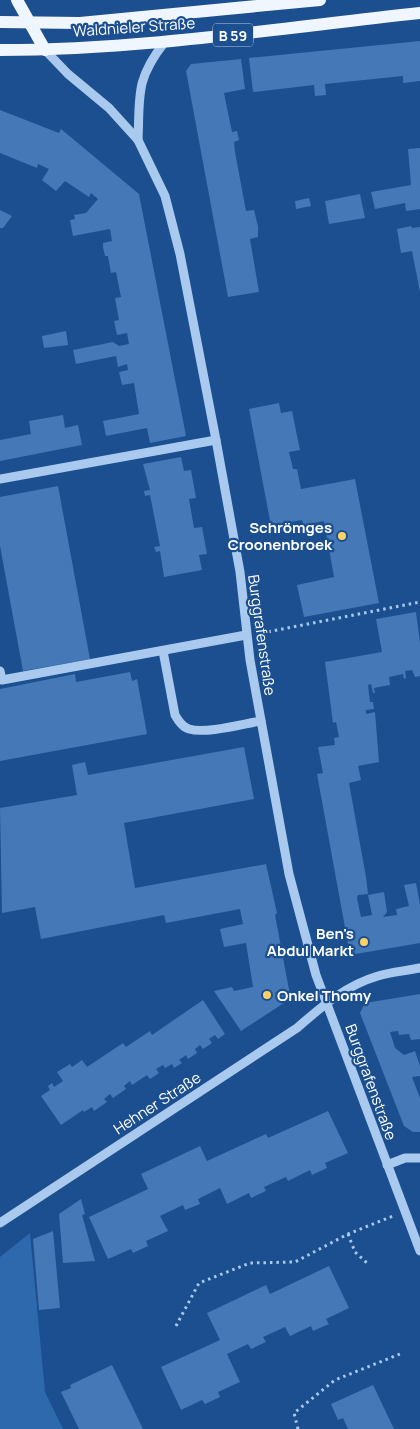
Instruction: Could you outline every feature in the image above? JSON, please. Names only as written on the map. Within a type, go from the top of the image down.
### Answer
[{"type":"main road","points":[[17,0],[45,50]]},
{"type":"main road","name":"Waldnieler Straße","points":[[0,22],[80,23],[226,5],[320,0]]},
{"type":"main road","name":"Waldnieler Straße","points":[[0,50],[45,50],[164,43],[420,13]]},
{"type":"street","points":[[138,140],[141,81],[148,63],[164,43]]},
{"type":"street","name":"Burggrafenstraße","points":[[45,50],[68,74],[109,108],[138,140],[165,196],[180,254],[216,440],[240,572],[246,636],[290,874],[316,975],[420,1251]]},
{"type":"street","points":[[0,480],[216,440]]},
{"type":"street","points":[[0,670],[2,680],[246,636]]},
{"type":"street","points":[[163,650],[174,709],[180,723],[188,728],[204,729],[261,721]]},
{"type":"street","name":"Hehner Straße","points":[[0,1223],[296,1028],[326,1002],[354,985],[378,976],[420,968]]},
{"type":"street","points":[[387,1165],[405,1158],[420,1158]]},
{"type":"path","points":[[246,636],[420,602]]},
{"type":"path","points":[[176,1326],[199,1283],[250,1263],[295,1262],[348,1234],[405,1212]]},
{"type":"path","points":[[348,1234],[354,1252],[367,1263]]},
{"type":"path","points":[[298,1429],[294,1413],[336,1380],[400,1354]]},
{"type":"shaded area","points":[[30,1233],[45,1392],[63,1429],[0,1429],[0,1257]]},
{"type":"building","points":[[420,41],[420,81],[403,83],[403,76],[325,84],[326,95],[315,96],[314,85],[253,92],[249,58]]},
{"type":"building","points":[[241,59],[245,89],[224,93],[232,132],[237,131],[239,140],[234,142],[246,211],[254,210],[258,226],[258,237],[250,239],[259,292],[228,297],[186,71],[191,64]]},
{"type":"building","points":[[0,110],[59,133],[61,129],[139,194],[186,436],[150,443],[147,428],[106,436],[103,421],[139,414],[134,383],[122,385],[119,372],[128,370],[127,364],[118,367],[116,356],[76,364],[73,350],[113,342],[119,346],[129,344],[127,333],[117,335],[114,321],[119,320],[115,298],[121,297],[116,272],[111,273],[108,256],[105,256],[103,247],[103,243],[112,241],[110,229],[73,236],[70,220],[75,219],[74,215],[86,213],[98,199],[91,193],[89,197],[65,181],[56,191],[42,180],[49,169],[38,164],[37,168],[0,153]]},
{"type":"building","points":[[420,148],[420,209],[406,211],[405,203],[375,209],[371,192],[411,185],[408,149]]},
{"type":"building","points":[[360,194],[365,218],[329,224],[325,201]]},
{"type":"building","points":[[309,198],[311,206],[296,209],[295,201]]},
{"type":"building","points":[[0,210],[12,216],[3,228],[0,228]]},
{"type":"building","points":[[411,226],[412,228],[420,227],[420,292],[412,251],[401,253],[397,229]]},
{"type":"building","points":[[66,331],[68,345],[44,348],[42,336]]},
{"type":"building","points":[[279,403],[281,413],[292,411],[300,450],[289,452],[293,469],[297,469],[301,489],[355,479],[379,603],[304,617],[297,585],[334,577],[324,521],[303,525],[302,520],[271,526],[249,409]]},
{"type":"building","points":[[63,415],[65,428],[78,425],[82,445],[0,461],[0,440],[31,434],[29,421]]},
{"type":"building","points":[[181,457],[184,471],[191,470],[196,498],[189,499],[194,528],[202,527],[207,554],[199,555],[202,570],[164,577],[160,551],[156,552],[154,547],[160,546],[150,495],[145,496],[144,491],[150,490],[143,464]]},
{"type":"building","points":[[58,486],[90,659],[23,671],[0,546],[0,497]]},
{"type":"building","points":[[416,612],[420,643],[420,676],[415,677],[412,670],[405,671],[406,678],[404,679],[403,674],[389,677],[390,685],[374,688],[375,693],[373,693],[371,684],[368,685],[370,702],[373,702],[374,709],[366,710],[366,714],[375,712],[379,762],[358,766],[361,780],[349,783],[368,894],[358,895],[357,898],[361,917],[372,915],[368,895],[384,892],[387,912],[383,917],[397,915],[396,909],[409,906],[404,885],[416,883],[420,904],[420,943],[350,955],[317,774],[323,773],[318,747],[335,745],[334,738],[339,737],[336,722],[333,723],[325,662],[382,652],[376,619]]},
{"type":"building","points":[[130,672],[132,681],[137,679],[147,734],[0,761],[0,689],[75,674],[76,682]]},
{"type":"building","points":[[244,747],[254,799],[124,823],[135,888],[266,864],[277,913],[275,915],[290,995],[287,1001],[241,1031],[214,991],[232,987],[234,991],[253,987],[246,943],[224,947],[220,929],[243,924],[240,909],[166,923],[164,915],[41,939],[35,907],[2,913],[0,808],[77,795],[72,765],[85,762],[88,775]]},
{"type":"building","points":[[420,994],[420,1039],[411,1040],[409,1034],[399,1035],[398,1031],[390,1032],[395,1048],[404,1055],[415,1051],[420,1066],[420,1076],[412,1077],[420,1098],[420,1132],[413,1132],[404,1126],[360,1013],[365,1003]]},
{"type":"building","points":[[203,1000],[225,1034],[218,1039],[215,1035],[209,1039],[212,1043],[203,1049],[200,1045],[195,1049],[197,1053],[188,1059],[186,1055],[179,1060],[182,1063],[174,1068],[172,1064],[165,1068],[163,1065],[156,1069],[159,1073],[150,1079],[147,1075],[132,1085],[130,1081],[124,1086],[126,1089],[113,1098],[110,1094],[104,1099],[107,1102],[94,1111],[92,1107],[84,1112],[83,1110],[61,1125],[41,1096],[50,1090],[48,1086],[52,1083],[54,1087],[63,1081],[57,1072],[70,1064],[72,1067],[82,1060],[87,1067],[123,1043],[126,1047],[150,1031],[152,1035]]},
{"type":"building","points":[[328,1111],[348,1153],[325,1163],[327,1168],[312,1175],[310,1170],[288,1181],[286,1177],[264,1187],[266,1191],[251,1198],[249,1193],[227,1204],[220,1188],[198,1199],[200,1204],[185,1210],[183,1205],[160,1216],[168,1231],[146,1241],[148,1246],[133,1253],[131,1249],[108,1259],[89,1217],[148,1189],[141,1174],[200,1146],[207,1161],[266,1134],[268,1138]]},
{"type":"building","points":[[81,1199],[85,1214],[82,1215],[95,1261],[63,1263],[59,1214]]},
{"type":"building","points":[[53,1231],[60,1308],[39,1310],[33,1239]]},
{"type":"building","points":[[329,1266],[349,1308],[326,1319],[329,1324],[313,1331],[311,1326],[290,1336],[285,1327],[263,1337],[266,1342],[251,1349],[248,1344],[227,1354],[240,1382],[218,1392],[220,1397],[205,1404],[202,1400],[181,1410],[161,1367],[220,1340],[207,1313],[266,1285],[270,1294]]},
{"type":"building","points":[[112,1365],[143,1429],[79,1429],[61,1392],[71,1388],[70,1385]]},
{"type":"building","points":[[373,1385],[394,1429],[348,1429],[343,1418],[338,1420],[331,1404]]},
{"type":"place","name":"Schrömges Croonenbroek","points":[[342,536]]},
{"type":"place","name":"Ben's Abdul Markt","points":[[364,942]]},
{"type":"place","name":"Onkel Thomy","points":[[267,995]]}]
